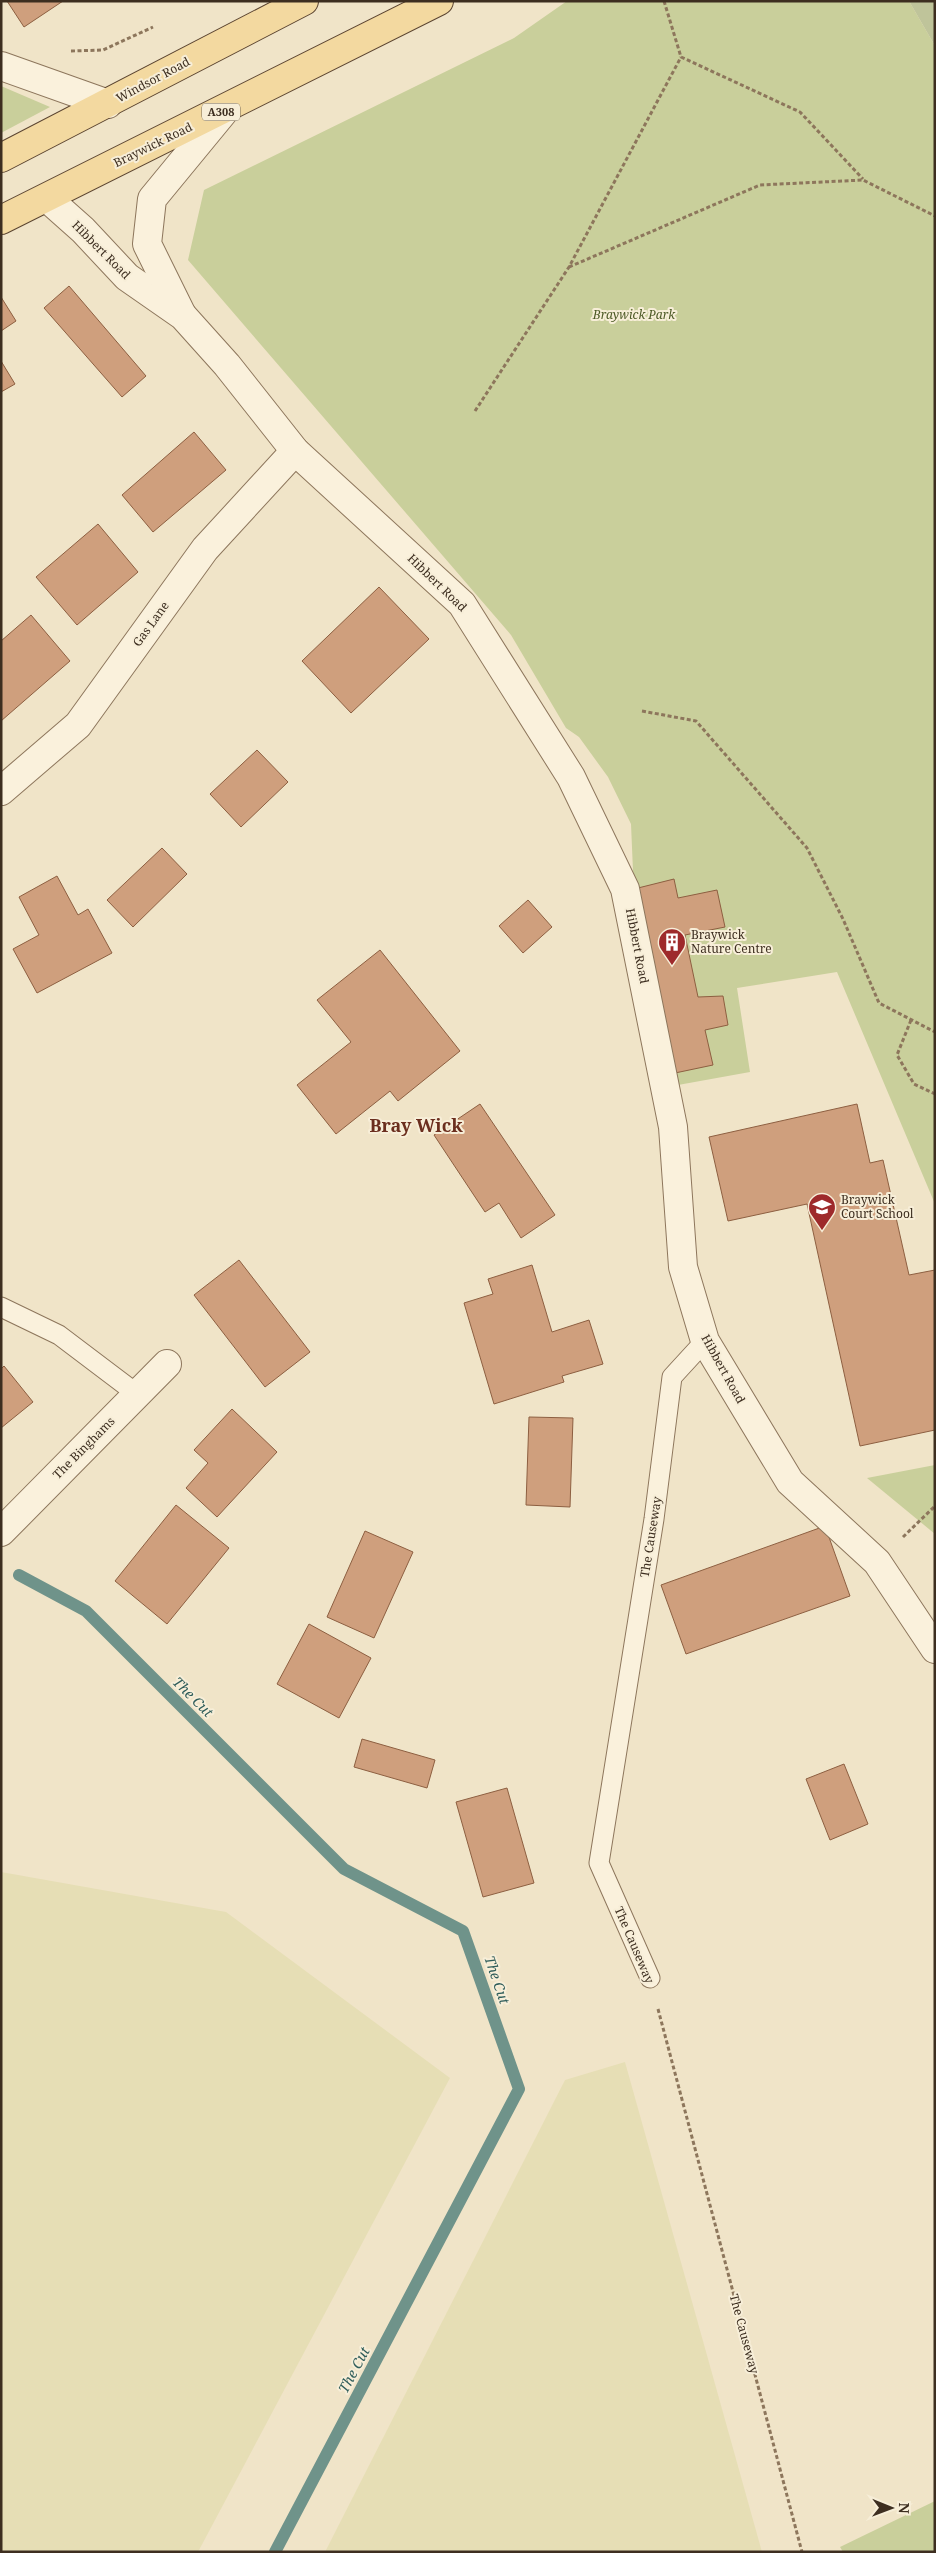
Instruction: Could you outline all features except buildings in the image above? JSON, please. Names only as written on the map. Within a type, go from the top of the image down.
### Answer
[{"type":"main road","name":"Windsor Road","points":[[1,158],[304,1]]},
{"type":"main road","name":"Braywick Road","points":[[1,220],[439,1]]},
{"type":"street","points":[[1,66],[108,104]]},
{"type":"street","name":"Hibbert Road","points":[[183,316],[147,244],[152,199],[226,109]]},
{"type":"street","name":"Hibbert Road","points":[[47,198],[83,230],[128,277],[183,316],[227,364],[295,451],[462,604],[571,777],[625,889],[673,1127],[683,1267],[705,1341],[790,1482],[877,1562],[935,1649]]},
{"type":"street","name":"Gas Lane","points":[[1,790],[78,725],[205,549],[295,451]]},
{"type":"street","name":"The Binghams","points":[[1,1532],[167,1364]]},
{"type":"lane","points":[[1,1307],[59,1335],[137,1394]]},
{"type":"lane","name":"The Causeway","points":[[650,1978],[599,1863],[654,1519],[672,1377],[705,1341]]},
{"type":"path","points":[[474,411],[569,267],[681,57],[664,1]]},
{"type":"path","points":[[68,52],[103,50],[152,27]]},
{"type":"path","points":[[681,57],[800,112],[863,180],[935,216]]},
{"type":"path","points":[[569,267],[760,185],[863,180]]},
{"type":"path","points":[[642,711],[696,721],[807,848],[843,919],[879,1003],[935,1032]]},
{"type":"path","points":[[911,1020],[898,1055],[914,1084],[935,1094]]},
{"type":"path","points":[[877,1562],[935,1506]]},
{"type":"path","name":"The Causeway","points":[[650,1978],[802,2552]]},
{"type":"shaded area","points":[[1,1872],[226,1912],[450,2078],[198,2552],[1,2552]]},
{"type":"shaded area","points":[[625,2062],[762,2552],[325,2552],[565,2080]]},
{"type":"green space","name":"Braywick Park","points":[[567,1],[909,1],[935,46],[935,1204],[837,972],[737,988],[750,1072],[678,1085],[633,871],[631,824],[608,777],[579,737],[566,728],[511,635],[188,260],[204,190],[514,38]]},
{"type":"green space","points":[[909,1],[935,1],[935,46]]},
{"type":"green space","points":[[1,86],[50,107],[1,133]]},
{"type":"green space","points":[[935,1465],[935,1534],[867,1478]]},
{"type":"green space","points":[[935,2501],[935,2552],[843,2552],[840,2547]]},
{"type":"waterway","name":"The Cut","points":[[19,1575],[86,1611],[344,1869],[463,1931],[519,2089],[275,2552]]},
{"type":"place","name":"Braywick Nature Centre","points":[[672,966]]},
{"type":"place","name":"Braywick Court School","points":[[822,1231]]},
{"type":"district","name":"Bray Wick","points":[[416,1126]]}]
